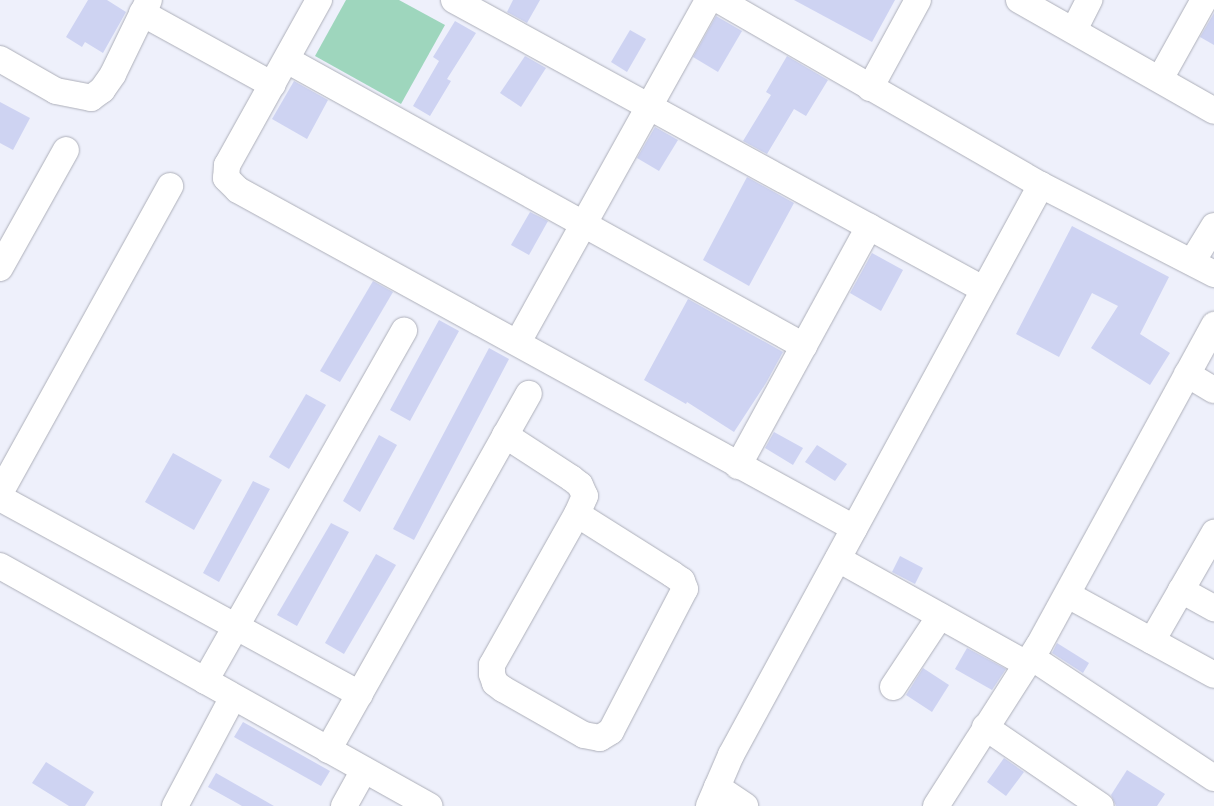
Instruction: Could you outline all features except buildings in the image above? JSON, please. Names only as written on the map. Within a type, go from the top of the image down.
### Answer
[{"type":"street","points":[[319,0],[227,165],[226,178],[238,190],[854,528]]},
{"type":"street","points":[[455,0],[983,289]]},
{"type":"street","points":[[518,342],[708,0]]},
{"type":"street","points":[[719,0],[1041,185],[1203,268],[1214,226]]},
{"type":"street","points":[[870,88],[918,0]]},
{"type":"street","points":[[1019,0],[1214,111]]},
{"type":"street","points":[[1074,30],[1089,0]]},
{"type":"street","points":[[1160,79],[1204,0]]},
{"type":"street","points":[[0,59],[56,91],[91,98],[102,90],[113,74],[145,7],[273,85]]},
{"type":"street","points":[[287,60],[804,346]]},
{"type":"street","points":[[0,268],[66,150]]},
{"type":"street","points":[[745,806],[713,797],[731,755],[1041,185]]},
{"type":"street","points":[[0,493],[170,186]]},
{"type":"street","points":[[738,466],[869,227]]},
{"type":"street","points":[[936,806],[1029,661],[1068,596],[1214,325]]},
{"type":"street","points":[[205,681],[404,330]]},
{"type":"street","points":[[1187,374],[1214,390]]},
{"type":"street","points":[[328,750],[529,394]]},
{"type":"street","points":[[505,436],[580,485],[585,496],[577,514],[492,665],[492,674],[495,683],[503,689],[584,735],[600,738],[611,731],[685,589],[682,581],[672,574],[577,514]]},
{"type":"street","points":[[0,498],[360,694]]},
{"type":"street","points":[[1152,641],[1214,533]]},
{"type":"street","points":[[838,559],[940,616],[1029,661],[1214,778]]},
{"type":"street","points":[[0,566],[428,806]]},
{"type":"street","points":[[1181,590],[1214,608]]},
{"type":"street","points":[[1068,596],[1214,675]]},
{"type":"street","points":[[893,687],[940,616]]},
{"type":"street","points":[[175,806],[233,697]]},
{"type":"street","points":[[985,727],[1101,806]]},
{"type":"street","points":[[344,806],[364,770]]},
{"type":"green space","points":[[346,0],[399,0],[445,25],[401,104],[315,56]]}]
